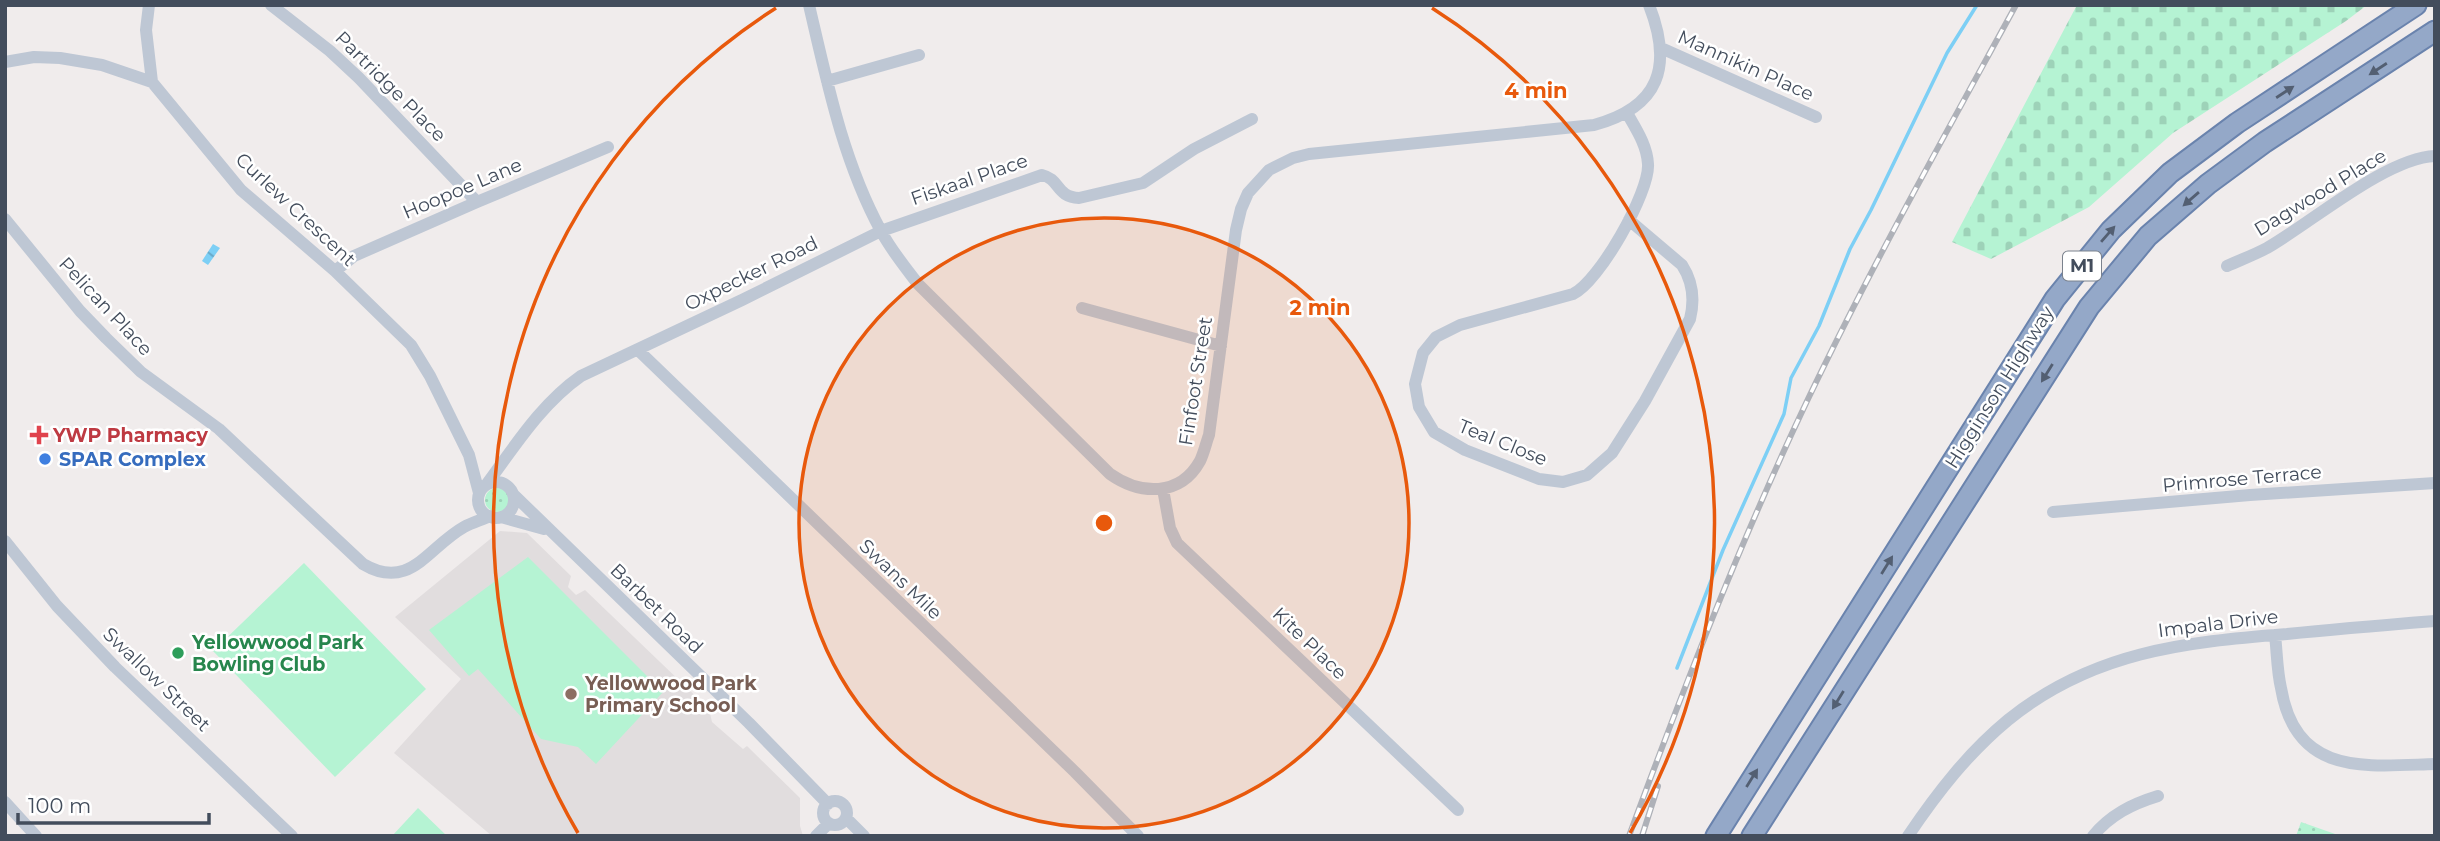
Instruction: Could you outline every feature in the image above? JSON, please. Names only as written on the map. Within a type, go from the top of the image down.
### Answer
[{"type":"highway","name":"Higginson Highway","points":[[1716,836],[2055,299],[2111,230],[2170,173],[2226,131],[2416,5]]},
{"type":"highway","name":"Higginson Highway","points":[[1752,836],[2089,307],[2139,246],[2208,184],[2266,142],[2435,31]]},
{"type":"street","points":[[5,62],[34,57],[60,58],[102,65],[152,82],[146,30],[149,5]]},
{"type":"street","name":"Partridge Place","points":[[271,5],[330,51],[359,78],[477,202]]},
{"type":"street","points":[[809,5],[827,81],[858,180],[881,231],[918,284],[1110,474],[1121,482],[1141,489],[1163,489]]},
{"type":"street","name":"Finfoot Street","points":[[1163,489],[1178,484],[1200,460],[1209,435],[1236,230],[1241,209],[1252,187],[1269,170],[1293,158],[1309,154],[1594,125],[1627,113],[1647,97],[1653,87],[1661,48],[1649,5]]},
{"type":"street","name":"Mannikin Place","points":[[1661,48],[1816,117]]},
{"type":"street","points":[[827,81],[919,55]]},
{"type":"street","name":"Curlew Crescent","points":[[152,82],[241,190],[335,271],[411,345],[430,376],[469,455],[489,486]]},
{"type":"street","name":"Teal Close","points":[[1627,113],[1640,135],[1648,165],[1645,188],[1629,220],[1593,279],[1580,291],[1452,327],[1436,337],[1423,353],[1415,384],[1419,407],[1434,432],[1465,450],[1547,481],[1578,479],[1604,463],[1645,401],[1690,319],[1692,310],[1691,281],[1682,265],[1629,220]]},
{"type":"street","name":"Fiskaal Place","points":[[881,231],[1042,175],[1050,177],[1060,191],[1072,198],[1129,187],[1155,177],[1194,149],[1252,119]]},
{"type":"street","name":"Hoopoe Lane","points":[[335,271],[354,256],[608,147]]},
{"type":"street","name":"Dagwood Place","points":[[2227,266],[2266,248],[2347,195],[2401,164],[2435,156]]},
{"type":"street","name":"Pelican Place","points":[[5,219],[80,311],[141,372],[219,429],[346,550],[375,571],[398,573],[411,569],[463,527]]},
{"type":"street","name":"Oxpecker Road","points":[[489,486],[509,454],[542,411],[563,388],[580,376],[881,231]]},
{"type":"street","points":[[1082,308],[1221,346]]},
{"type":"street","name":"Swans Mile","points":[[638,350],[1138,836]]},
{"type":"street","name":"Curlew Crescent","points":[[469,455],[489,486]]},
{"type":"street","name":"Primrose Terrace","points":[[2053,512],[2435,482]]},
{"type":"street","points":[[463,527],[489,486]]},
{"type":"street","points":[[463,527],[510,511],[514,495],[508,486],[489,486]]},
{"type":"street","points":[[489,486],[481,509],[495,517]]},
{"type":"street","name":"Kite Place","points":[[1163,489],[1170,528],[1177,543],[1458,810]]},
{"type":"street","name":"Barbet Road","points":[[514,495],[547,530],[749,723],[828,804]]},
{"type":"street","name":"Barbet Road","points":[[495,517],[547,530]]},
{"type":"street","name":"Swallow Street","points":[[5,541],[57,606],[115,667],[292,836]]},
{"type":"street","name":"Impala Drive","points":[[1908,836],[1933,798],[1981,744],[2009,719],[2065,683],[2093,669],[2152,650],[2209,640],[2435,621]]},
{"type":"street","points":[[2275,635],[2280,688],[2287,712],[2297,730],[2313,749],[2357,766],[2435,764]]},
{"type":"street","points":[[2093,836],[2102,825],[2134,803],[2158,796]]},
{"type":"street","points":[[5,802],[36,836]]},
{"type":"street","points":[[841,803],[846,810],[846,818],[840,824],[829,823],[823,813],[828,804],[841,803]]},
{"type":"street","points":[[846,818],[864,836]]},
{"type":"street","points":[[816,836],[829,823]]},
{"type":"shaded area","name":"Yellowwood Park Primary School","points":[[500,531],[527,533],[571,576],[568,587],[576,595],[585,590],[709,709],[712,722],[743,749],[747,746],[800,798],[800,826],[803,836],[492,836],[394,753],[461,679],[395,617]]},
{"type":"green space","points":[[2077,5],[2367,5],[2173,133],[2089,207],[1991,259],[1952,242]]},
{"type":"green space","points":[[497,488],[506,491],[509,500],[506,509],[497,512],[488,509],[485,500],[488,491]]},
{"type":"green space","points":[[528,557],[663,692],[596,764],[578,747],[541,739],[478,669],[469,676],[429,630]]},
{"type":"green space","points":[[304,563],[426,689],[335,777],[213,651]]},
{"type":"green space","points":[[418,808],[447,836],[392,836]]},
{"type":"green space","points":[[2301,822],[2338,835],[2341,836],[2296,836]]},
{"type":"water","points":[[213,244],[220,248],[208,265],[202,261]]},
{"type":"waterway","points":[[1677,668],[1723,550],[1784,414],[1791,378],[1819,326],[1850,249],[1947,53],[1977,5]]},
{"type":"railway","points":[[1629,836],[1714,615],[1808,399],[1883,250],[2016,5]]},
{"type":"railway","points":[[1642,836],[1658,786]]},
{"type":"place","name":"YWP Pharmacy","points":[[39,435]]},
{"type":"place","name":"SPAR Complex","points":[[45,459]]},
{"type":"place","name":"Yellowwood Park Bowling Club","points":[[178,653]]},
{"type":"place","name":"Yellowwood Park Primary School","points":[[571,694]]}]
